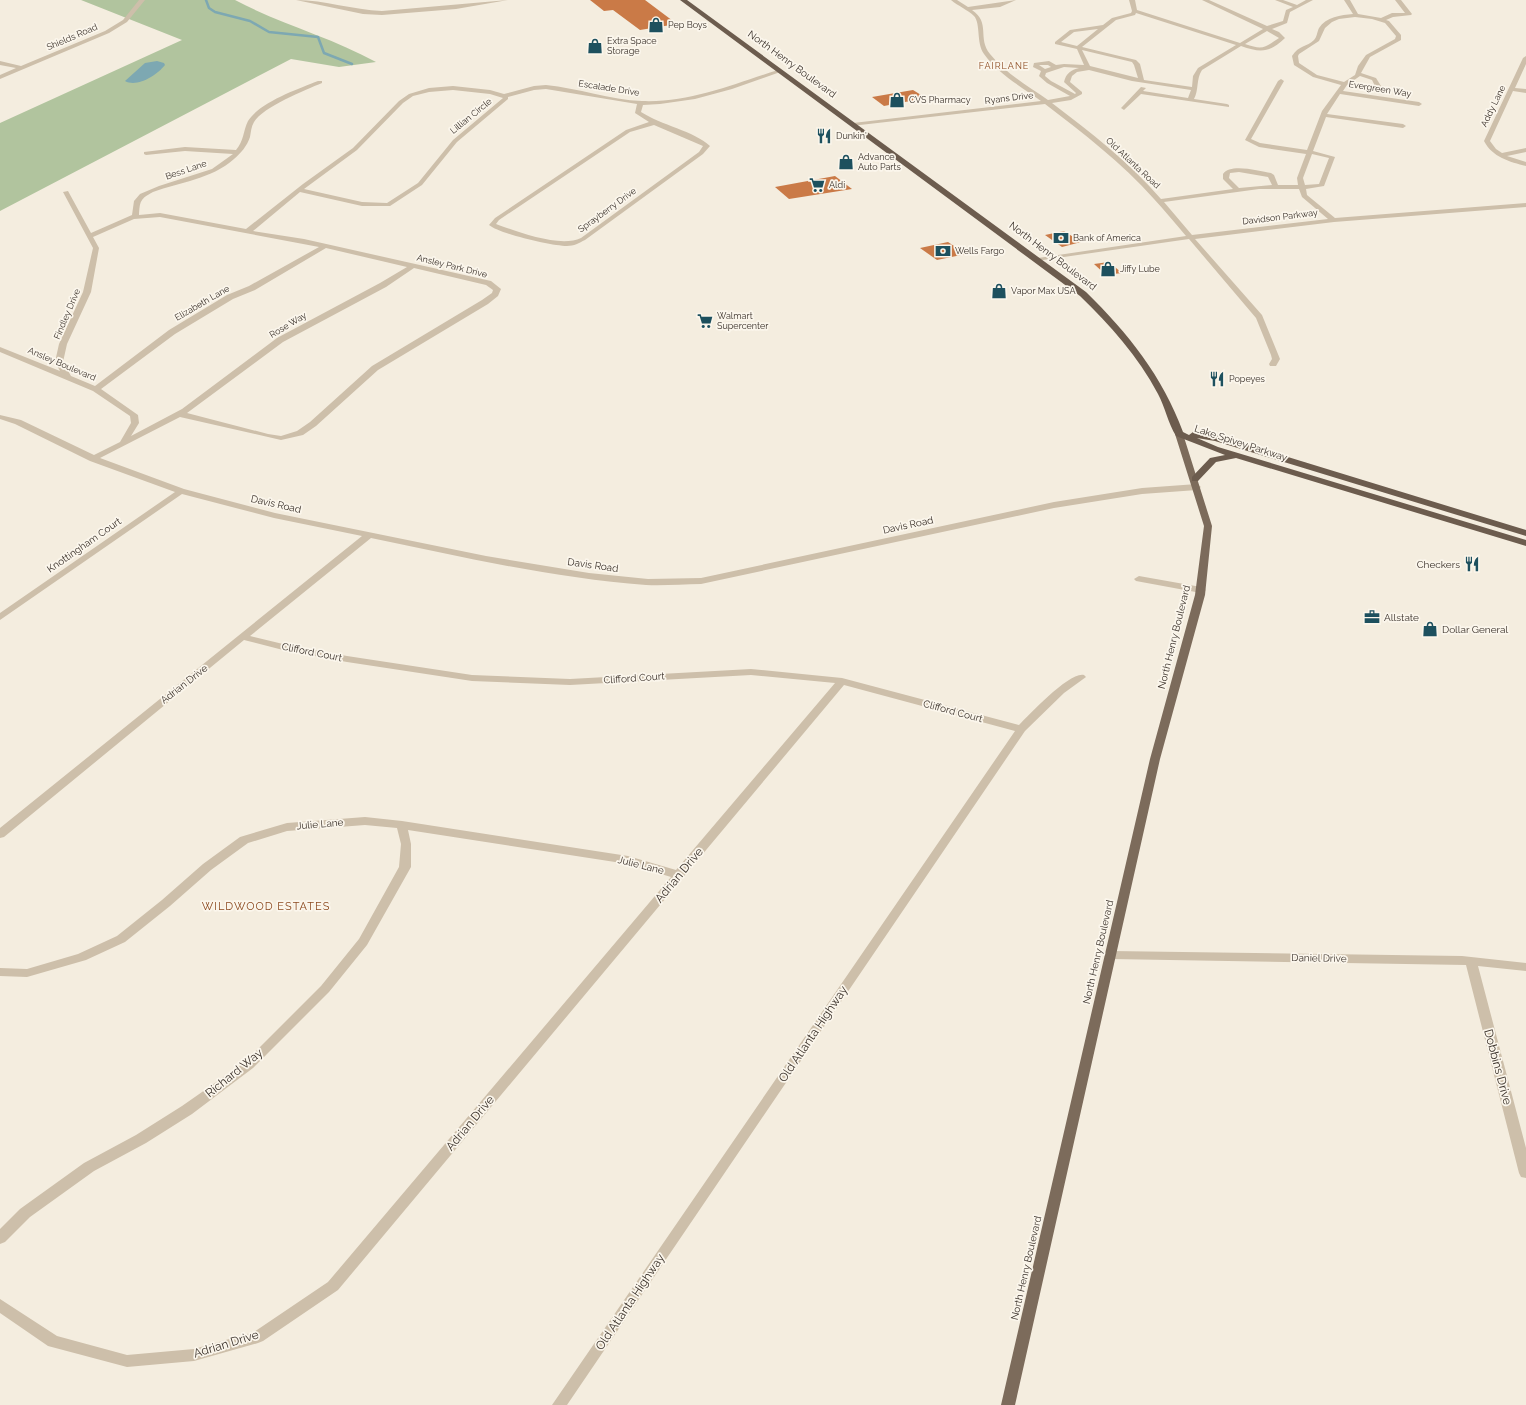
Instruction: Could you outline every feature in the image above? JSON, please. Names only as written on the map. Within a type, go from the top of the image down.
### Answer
[{"type":"highway","name":"North Henry Boulevard","points":[[683,0],[1083,294],[1122,333],[1164,395],[1179,434]]},
{"type":"highway","name":"Lake Spivey Parkway","points":[[1179,434],[1242,457],[1526,543]]},
{"type":"highway","name":"Lake Spivey Parkway","points":[[1179,434],[1216,438],[1526,533]]},
{"type":"highway","points":[[1196,483],[1213,460],[1220,458],[1242,457]]},
{"type":"main road","name":"North Henry Boulevard","points":[[1008,1405],[1155,759],[1201,590],[1208,526],[1196,483],[1179,434]]},
{"type":"street","name":"Shields Road","points":[[0,77],[107,32],[125,21],[142,0]]},
{"type":"street","points":[[299,0],[363,12],[456,7],[505,0]]},
{"type":"street","name":"Old Atlanta Road","points":[[954,0],[976,16],[980,24],[981,42],[986,53],[1011,77],[1047,102],[1119,160],[1159,201],[1191,237],[1259,318],[1275,355],[1276,359],[1273,364]]},
{"type":"street","points":[[967,9],[1000,5],[1013,0]]},
{"type":"street","points":[[1132,0],[1135,11]]},
{"type":"street","points":[[1135,11],[1180,24],[1258,50],[1266,49],[1282,38],[1279,34],[1268,28],[1205,0]]},
{"type":"street","points":[[1278,0],[1296,6]]},
{"type":"street","points":[[1190,100],[1195,89],[1197,72],[1200,69],[1268,28],[1286,22],[1288,11],[1310,0]]},
{"type":"street","points":[[1347,0],[1357,17]]},
{"type":"street","name":"Evergreen Way","points":[[1382,20],[1392,15],[1409,14],[1398,0]]},
{"type":"street","points":[[1079,49],[1080,45],[1114,19],[1133,14],[1135,11]]},
{"type":"street","name":"Evergreen Way","points":[[1301,187],[1300,178],[1323,115],[1338,92],[1345,84],[1358,74],[1361,66],[1368,56],[1399,39],[1399,36],[1389,24],[1382,20],[1341,17],[1324,25],[1317,40],[1300,48],[1295,56],[1296,64],[1307,72],[1345,84]]},
{"type":"street","points":[[1105,26],[1072,31],[1057,42],[1062,45],[1134,61],[1138,64],[1145,81]]},
{"type":"street","points":[[1079,49],[1089,67]]},
{"type":"street","name":"Addy Lane","points":[[1526,58],[1488,138],[1489,145],[1501,155],[1526,164]]},
{"type":"street","points":[[0,63],[21,68]]},
{"type":"street","points":[[1056,68],[1049,63],[1036,64],[1036,67],[1069,75],[1097,70]]},
{"type":"street","points":[[1089,67],[1073,71],[1069,75],[1067,82],[1080,93],[1074,96],[1067,90],[1045,80],[1041,75],[1047,70],[1056,68],[1089,67],[1145,81],[1195,89]]},
{"type":"street","name":"Escalade Drive","points":[[504,96],[546,86],[641,102],[688,99],[738,86],[780,71]]},
{"type":"street","name":"Evergreen Way","points":[[1358,74],[1374,79],[1378,86],[1378,92]]},
{"type":"street","points":[[1124,108],[1139,92],[1145,81]]},
{"type":"street","points":[[1159,201],[1238,190],[1322,185],[1332,157],[1325,154],[1259,145],[1248,140],[1281,81]]},
{"type":"street","name":"Bess Lane","points":[[135,217],[138,199],[142,195],[152,190],[206,174],[225,162],[237,152],[244,143],[248,126],[257,115],[320,82]]},
{"type":"street","name":"Lillian Circle","points":[[248,231],[299,190],[355,149],[401,102],[411,95],[429,90],[453,88],[490,92],[506,98],[502,103],[475,122],[446,149],[420,184],[388,205],[368,205],[299,190]]},
{"type":"street","points":[[1512,89],[1526,91]]},
{"type":"street","points":[[1139,92],[1226,106]]},
{"type":"street","name":"Evergreen Way","points":[[1338,92],[1420,104]]},
{"type":"street","name":"Ryans Drive","points":[[853,125],[1047,102],[1074,96]]},
{"type":"street","name":"Sprayberry Drive","points":[[641,102],[638,108],[638,113],[653,123],[699,141],[707,146],[700,153],[583,239],[574,243],[559,242],[504,230],[492,225],[497,219],[628,131],[653,123]]},
{"type":"street","points":[[1323,115],[1402,126]]},
{"type":"street","points":[[146,153],[185,149],[237,152]]},
{"type":"street","points":[[1501,155],[1526,150]]},
{"type":"street","points":[[1238,190],[1226,179],[1226,174],[1228,171],[1239,170],[1271,176],[1276,187]]},
{"type":"street","points":[[1301,187],[1304,196],[1334,220]]},
{"type":"street","name":"Findley Drive","points":[[66,192],[96,248],[87,292],[64,344],[59,362],[68,378]]},
{"type":"street","name":"Davidson Parkway","points":[[1038,260],[1191,237],[1334,220],[1526,205]]},
{"type":"street","name":"Ansley Park Drive","points":[[90,236],[135,217],[160,215],[325,246],[488,283],[497,289],[495,294],[485,302],[375,368],[313,424],[300,433],[281,438],[268,436],[180,414]]},
{"type":"street","name":"Elizabeth Lane","points":[[96,389],[172,332],[230,297],[252,288],[325,246]]},
{"type":"street","name":"Rose Way","points":[[180,414],[212,392],[279,341],[383,285],[413,266]]},
{"type":"street","name":"Ansley Boulevard","points":[[0,348],[96,389],[134,415],[134,423],[123,444]]},
{"type":"street","points":[[93,458],[180,414]]},
{"type":"street","name":"Davis Road","points":[[0,417],[18,422],[93,458],[181,491],[274,515],[369,535],[486,559],[611,580],[648,582],[701,580],[1054,505],[1196,483]]},
{"type":"street","name":"Knottingham Court","points":[[0,617],[181,491]]},
{"type":"street","name":"Adrian Drive","points":[[0,834],[369,535]]},
{"type":"street","points":[[1139,579],[1201,590]]},
{"type":"street","name":"Clifford Court","points":[[244,637],[283,647],[421,672],[472,678],[570,682],[751,672],[842,681],[1021,729]]},
{"type":"street","name":"Old Atlanta Highway","points":[[560,1405],[1021,729],[1060,691],[1081,677]]},
{"type":"street","name":"Adrian Drive","points":[[0,1305],[53,1341],[127,1361],[194,1355],[258,1337],[333,1286],[842,681]]},
{"type":"street","name":"Julie Lane","points":[[0,972],[27,973],[82,957],[121,939],[166,904],[207,867],[244,840],[286,827],[365,821],[402,825],[628,860],[679,875]]},
{"type":"street","name":"Richard Way","points":[[0,1238],[25,1213],[90,1167],[141,1139],[187,1110],[249,1065],[325,989],[363,942],[405,867],[406,844],[402,825]]},
{"type":"street","name":"Daniel Drive","points":[[1111,955],[1471,961],[1526,967]]},
{"type":"street","name":"Dobbins Drive","points":[[1471,961],[1526,1173]]},
{"type":"green space","points":[[81,0],[235,0],[252,9],[341,45],[376,62],[339,67],[291,59],[0,211],[0,123],[182,40]]},
{"type":"water","points":[[157,61],[164,63],[165,65],[157,73],[141,82],[130,83],[125,81],[145,63]]},
{"type":"building","points":[[590,0],[645,0],[677,24],[640,30],[613,10],[604,11]]},
{"type":"building","name":"CVS Pharmacy","points":[[913,90],[926,98],[884,106],[872,97]]},
{"type":"building","name":"Aldi","points":[[835,176],[852,189],[789,199],[775,187]]},
{"type":"building","name":"Bank of America","points":[[1064,231],[1081,242],[1062,247],[1045,235]]},
{"type":"building","name":"Wells Fargo","points":[[948,242],[966,254],[937,260],[920,248]]},
{"type":"building","name":"Jiffy Lube","points":[[1109,262],[1122,273],[1106,275],[1094,264]]},
{"type":"waterway","points":[[206,0],[209,8],[215,12],[250,21],[269,32],[318,37],[324,53],[352,64]]},
{"type":"place","name":"Pep Boys","points":[[656,25]]},
{"type":"place","name":"Extra Space Storage","points":[[595,46]]},
{"type":"place","name":"CVS Pharmacy","points":[[897,100]]},
{"type":"place","name":"Dunkin'","points":[[824,136]]},
{"type":"place","name":"Advance Auto Parts","points":[[846,162]]},
{"type":"place","name":"Aldi","points":[[817,185]]},
{"type":"place","name":"Bank of America","points":[[1061,238]]},
{"type":"place","name":"Wells Fargo","points":[[943,251]]},
{"type":"place","name":"Jiffy Lube","points":[[1108,269]]},
{"type":"place","name":"Vapor Max USA","points":[[999,291]]},
{"type":"place","name":"Walmart Supercenter","points":[[705,321]]},
{"type":"place","name":"Popeyes","points":[[1217,379]]},
{"type":"place","name":"Checkers","points":[[1472,564]]},
{"type":"place","name":"Allstate","points":[[1372,617]]},
{"type":"place","name":"Dollar General","points":[[1430,629]]},
{"type":"district","name":"FAIRLANE","points":[[1004,66]]},
{"type":"district","name":"WILDWOOD ESTATES","points":[[266,906]]}]
